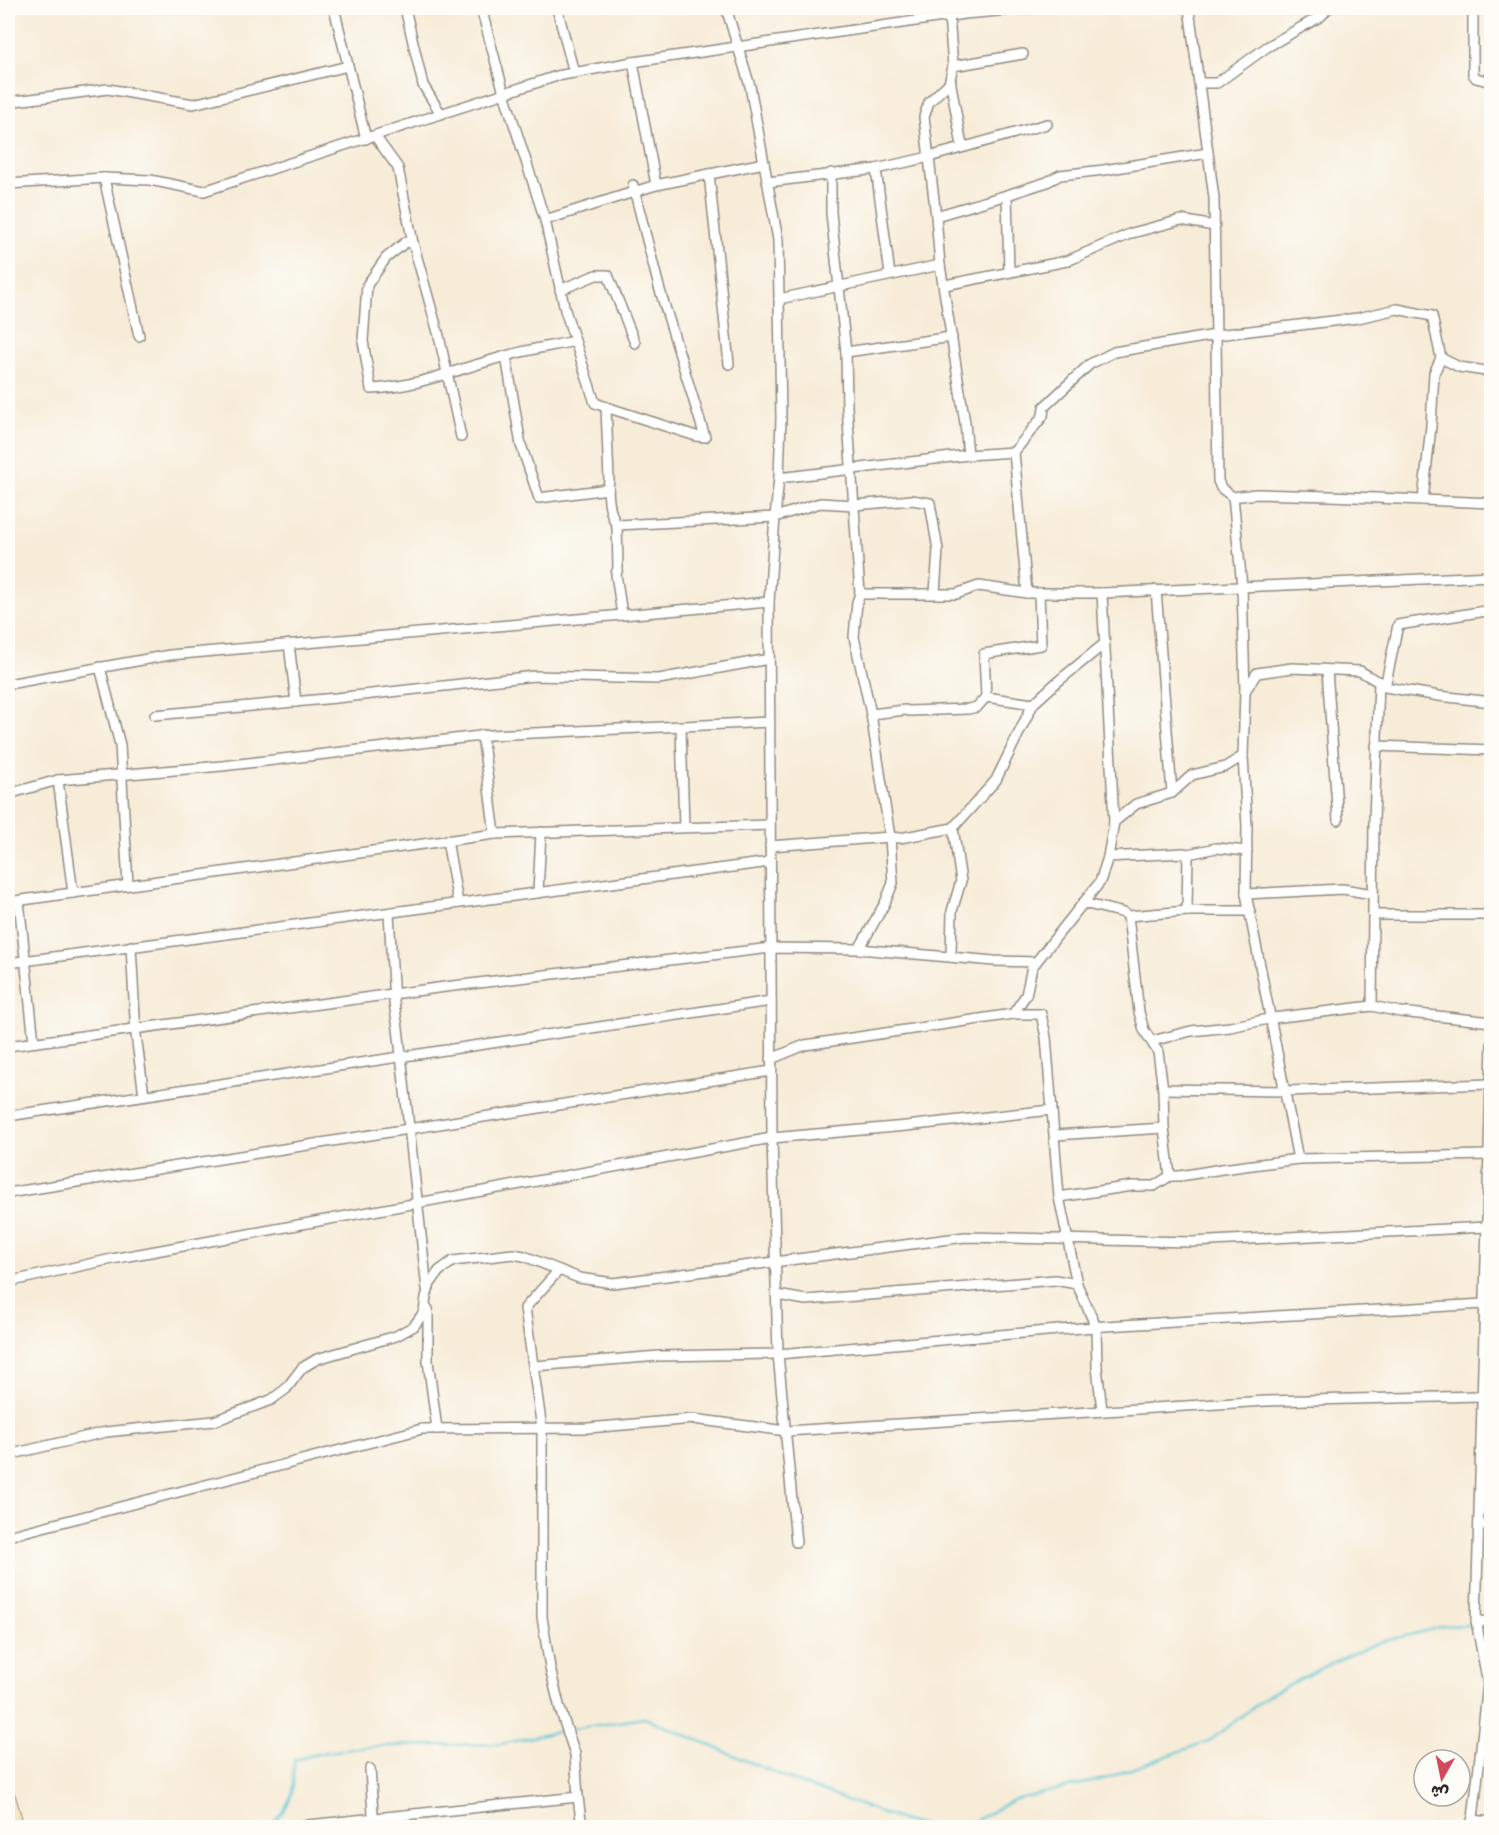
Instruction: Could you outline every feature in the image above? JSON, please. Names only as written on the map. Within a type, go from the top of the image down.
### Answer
[{"type":"main road","points":[[8,1797],[17,1827]]},
{"type":"street","points":[[334,8],[348,66],[371,137],[398,168],[413,243],[439,336],[461,437]]},
{"type":"street","points":[[405,8],[423,85],[441,114]]},
{"type":"street","points":[[481,8],[504,93],[545,220],[560,290],[595,403],[705,437],[659,288],[634,188]]},
{"type":"street","points":[[557,8],[574,73]]},
{"type":"street","points":[[726,8],[750,86],[778,240],[781,418],[779,478],[769,602],[771,1138],[778,1354],[796,1542]]},
{"type":"street","points":[[925,8],[928,19]]},
{"type":"street","points":[[8,184],[104,178],[150,180],[204,191],[557,76],[633,62],[949,16],[963,11],[1035,8]]},
{"type":"street","points":[[1189,8],[1214,198],[1218,481],[1221,488],[1233,498],[1242,586],[1246,894],[1298,1159]]},
{"type":"street","points":[[1199,82],[1217,83],[1267,47],[1321,16],[1328,8]]},
{"type":"street","points":[[1473,8],[1473,74],[1476,78],[1491,82]]},
{"type":"street","points":[[949,16],[953,66],[951,81],[962,146]]},
{"type":"street","points":[[953,66],[1023,54]]},
{"type":"street","points":[[633,62],[656,185]]},
{"type":"street","points":[[8,102],[108,89],[193,104],[348,66]]},
{"type":"street","points":[[951,81],[929,102],[924,117],[940,265],[945,285],[968,455]]},
{"type":"street","points":[[768,182],[876,169],[1047,124]]},
{"type":"street","points":[[936,216],[1007,195],[1060,176],[1208,153]]},
{"type":"street","points":[[545,220],[634,188],[764,163]]},
{"type":"street","points":[[876,169],[890,275]]},
{"type":"street","points":[[831,173],[831,213],[846,352],[847,407],[860,594],[857,602],[854,637],[871,714],[890,837],[893,883],[885,903],[859,949]]},
{"type":"street","points":[[708,174],[729,364]]},
{"type":"street","points":[[104,178],[139,336]]},
{"type":"street","points":[[1007,195],[1009,272]]},
{"type":"street","points":[[945,285],[1067,261],[1132,233],[1181,220],[1214,226]]},
{"type":"street","points":[[413,243],[406,243],[386,258],[367,285],[363,341],[371,389],[387,389],[447,375],[506,356],[575,341]]},
{"type":"street","points":[[779,299],[940,265]]},
{"type":"street","points":[[560,290],[596,275],[608,274],[636,343]]},
{"type":"street","points":[[1027,593],[1014,452],[1043,416],[1044,407],[1090,364],[1113,352],[1216,335],[1358,318],[1397,309],[1432,316],[1441,358],[1434,373],[1423,500]]},
{"type":"street","points":[[846,352],[952,338]]},
{"type":"street","points":[[506,356],[521,445],[539,498],[608,489]]},
{"type":"street","points":[[1441,358],[1459,367],[1491,372]]},
{"type":"street","points":[[606,407],[608,489],[617,525],[618,568],[616,574],[622,615]]},
{"type":"street","points":[[779,478],[968,455],[1014,452]]},
{"type":"street","points":[[1233,498],[1256,494],[1491,503]]},
{"type":"street","points":[[617,525],[775,517],[820,503],[855,505],[912,500],[930,503],[938,550],[935,593]]},
{"type":"street","points":[[860,594],[956,594],[979,586],[1027,593],[1102,592],[1491,576]]},
{"type":"street","points":[[1156,590],[1172,793]]},
{"type":"street","points":[[1013,1014],[1026,995],[1032,967],[1100,882],[1108,857],[1114,822],[1102,592]]},
{"type":"street","points":[[871,714],[977,707],[986,697],[984,654],[1041,645],[1039,593]]},
{"type":"street","points":[[8,684],[170,655],[769,602]]},
{"type":"street","points":[[1372,1006],[1376,746],[1382,684],[1398,625],[1491,610]]},
{"type":"street","points":[[289,644],[296,702]]},
{"type":"street","points":[[770,846],[900,838],[953,828],[996,780],[1034,704],[1104,644]]},
{"type":"street","points":[[155,715],[534,676],[659,679],[769,659]]},
{"type":"street","points":[[100,667],[120,745],[128,885]]},
{"type":"street","points":[[1245,690],[1257,673],[1292,668],[1360,671],[1382,684],[1438,696],[1491,702]]},
{"type":"street","points":[[1327,670],[1338,820]]},
{"type":"street","points":[[986,697],[1034,704]]},
{"type":"street","points":[[8,777],[9,794],[58,780],[222,766],[482,735],[769,722]]},
{"type":"street","points":[[681,727],[684,828]]},
{"type":"street","points":[[482,735],[495,834]]},
{"type":"street","points":[[1376,746],[1491,750]]},
{"type":"street","points":[[1114,822],[1136,804],[1172,793],[1192,775],[1226,767],[1243,756]]},
{"type":"street","points":[[58,780],[73,893]]},
{"type":"street","points":[[8,902],[495,834],[770,825]]},
{"type":"street","points":[[951,957],[952,910],[961,881],[953,828]]},
{"type":"street","points":[[538,893],[541,832]]},
{"type":"street","points":[[447,840],[458,903]]},
{"type":"street","points":[[1108,857],[1188,854],[1216,848],[1247,851]]},
{"type":"street","points":[[1187,911],[1188,854]]},
{"type":"street","points":[[8,963],[770,862]]},
{"type":"street","points":[[1246,894],[1343,889],[1373,894]]},
{"type":"street","points":[[19,901],[34,1042]]},
{"type":"street","points":[[1083,903],[1128,916],[1187,911],[1250,911]]},
{"type":"street","points":[[389,913],[393,994],[428,1291],[428,1361],[437,1429]]},
{"type":"street","points":[[1373,915],[1491,915]]},
{"type":"street","points":[[1128,916],[1139,1012],[1144,1030],[1158,1052],[1170,1176]]},
{"type":"street","points":[[131,946],[136,1028],[144,1095]]},
{"type":"street","points":[[8,1046],[393,994],[771,948],[859,949],[994,961],[1036,962]]},
{"type":"street","points":[[8,1116],[771,1001]]},
{"type":"street","points":[[1152,1041],[1191,1031],[1372,1006],[1400,1012],[1491,1022]]},
{"type":"street","points":[[771,1059],[805,1045],[1013,1014],[1041,1014],[1046,1037],[1059,1197],[1077,1284],[1096,1327],[1097,1367],[1102,1410]]},
{"type":"street","points":[[1491,1043],[1486,1227],[1488,1274],[1484,1304],[1476,1621],[1490,1684],[1472,1824],[1491,1822]]},
{"type":"street","points":[[8,1193],[771,1071]]},
{"type":"street","points":[[1163,1089],[1286,1092],[1490,1084]]},
{"type":"street","points":[[8,1282],[112,1259],[771,1138],[1051,1110]]},
{"type":"street","points":[[1054,1135],[1164,1128]]},
{"type":"street","points":[[1059,1197],[1132,1186],[1154,1186],[1170,1176],[1298,1159],[1488,1155]]},
{"type":"street","points":[[8,1455],[106,1432],[214,1421],[272,1400],[286,1389],[297,1372],[317,1359],[408,1330],[418,1322],[424,1312],[428,1291],[439,1271],[453,1260],[513,1254],[589,1281],[625,1283],[965,1237],[1192,1242],[1486,1227]]},
{"type":"street","points":[[559,1270],[525,1308],[542,1429],[542,1617],[550,1668],[560,1709],[575,1754],[582,1827]]},
{"type":"street","points":[[777,1295],[806,1300],[1055,1280],[1077,1284]]},
{"type":"street","points":[[534,1366],[659,1356],[778,1354],[1096,1327],[1484,1304]]},
{"type":"street","points":[[8,1536],[422,1429],[588,1428],[693,1419],[787,1431],[1266,1401],[1482,1396]]},
{"type":"street","points":[[1479,1525],[1491,1526]]},
{"type":"street","points":[[1476,1621],[1491,1622]]},
{"type":"street","points":[[1480,1751],[1491,1752]]},
{"type":"street","points":[[370,1769],[374,1822]]},
{"type":"street","points":[[289,1827],[374,1822],[578,1797]]},
{"type":"waterway","points":[[962,1828],[1013,1800],[1104,1779],[1211,1740],[1270,1694],[1377,1643],[1445,1626],[1474,1625]]},
{"type":"waterway","points":[[571,1729],[645,1718],[802,1784],[907,1822],[940,1828]]},
{"type":"waterway","points":[[269,1828],[288,1804],[292,1790],[294,1760],[326,1752],[377,1746],[501,1744],[565,1730]]}]
